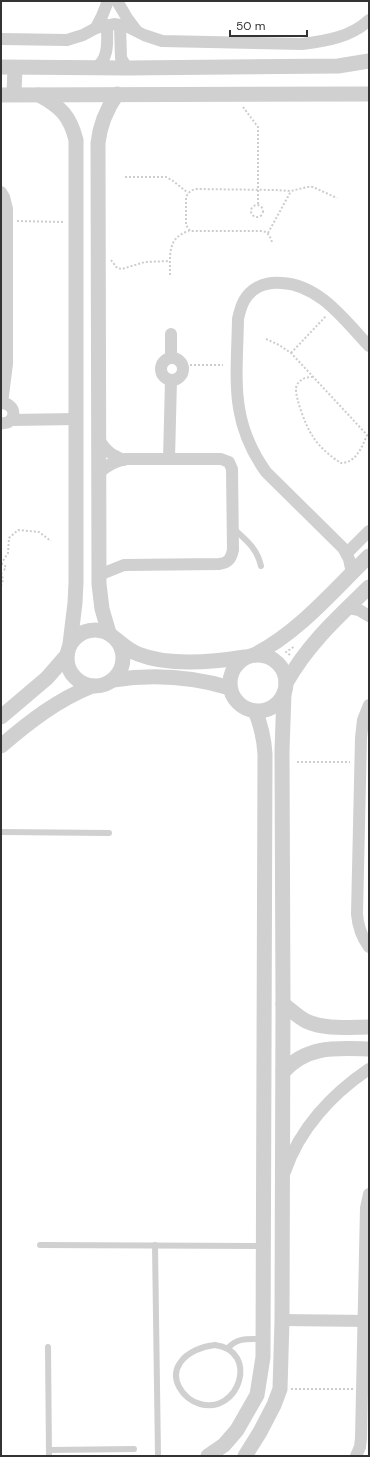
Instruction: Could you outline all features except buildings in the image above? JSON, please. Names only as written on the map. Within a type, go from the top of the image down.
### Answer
[{"type":"street","points":[[95,68],[101,64],[105,58],[101,26],[102,16],[108,1]]},
{"type":"street","points":[[117,1],[136,31]]},
{"type":"street","points":[[1,39],[67,40],[83,35],[101,26],[120,25],[153,38],[171,42],[302,44],[324,42],[346,34],[369,20]]},
{"type":"street","points":[[120,25],[121,58],[127,68]]},
{"type":"street","points":[[369,61],[338,66],[127,68],[8,67],[8,94],[369,94]]},
{"type":"street","points":[[1,746],[51,707],[77,692],[92,686],[103,685],[112,680],[120,672],[123,661],[122,650],[113,637],[101,603],[99,575],[98,143],[101,124],[109,106],[117,94]]},
{"type":"street","points":[[39,95],[53,103],[65,113],[73,126],[76,140],[76,582],[67,666],[72,676],[81,683],[92,686]]},
{"type":"street","points":[[76,156],[98,156]]},
{"type":"street","points":[[1,192],[7,209],[7,364],[2,403],[7,404],[13,410],[4,423]]},
{"type":"street","points":[[352,572],[350,559],[346,549],[266,472],[252,451],[242,427],[237,402],[238,319],[240,308],[245,298],[253,290],[263,284],[274,282],[300,286],[323,299],[369,346]]},
{"type":"street","points":[[171,334],[171,358]]},
{"type":"street","points":[[171,358],[178,360],[182,365],[183,372],[181,376],[171,380],[164,376],[161,369],[164,362],[171,358]]},
{"type":"street","points":[[169,459],[171,380]]},
{"type":"street","points":[[4,423],[76,419]]},
{"type":"street","points":[[99,439],[108,452],[124,460]]},
{"type":"street","points":[[99,473],[110,464],[116,461],[124,460],[221,459],[229,462],[232,470],[232,555],[229,560],[224,563],[124,565],[99,575]]},
{"type":"street","points":[[346,549],[369,531]]},
{"type":"street","points":[[346,549],[369,555]]},
{"type":"street","points":[[369,555],[288,634],[269,647],[238,663],[232,670],[230,679],[230,688],[233,697],[238,704],[246,709],[255,711],[272,707],[280,701],[285,688],[305,652],[369,587]]},
{"type":"street","points":[[99,556],[107,561],[124,565]]},
{"type":"street","points":[[348,608],[359,610],[369,616]]},
{"type":"street","points":[[1,717],[47,678],[77,636],[87,631],[98,630],[113,637],[136,654],[159,659],[202,662],[264,655],[273,659],[280,665],[284,674],[285,688],[282,751],[282,1320],[280,1389],[274,1405],[260,1432],[245,1456]]},
{"type":"street","points":[[112,680],[146,676],[180,677],[213,683],[230,688]]},
{"type":"street","points":[[369,705],[362,726],[361,738],[364,835],[357,914],[358,927],[363,939],[369,947]]},
{"type":"street","points":[[208,1456],[224,1445],[237,1430],[257,1395],[263,1357],[265,754],[264,739],[260,722],[255,711]]},
{"type":"street","points":[[283,1004],[305,1021],[319,1025],[334,1027],[369,1027]]},
{"type":"street","points":[[283,1072],[292,1063],[319,1051],[334,1048],[369,1049]]},
{"type":"street","points":[[282,1180],[289,1158],[317,1115],[334,1096],[354,1079],[369,1069]]},
{"type":"street","points":[[356,1456],[360,1447],[361,1438],[366,1321],[366,1208],[369,1194]]},
{"type":"street","points":[[282,1320],[366,1321]]},
{"type":"lane","points":[[232,528],[251,544],[259,558],[261,566]]},
{"type":"lane","points":[[1,832],[108,833]]},
{"type":"lane","points":[[40,1245],[263,1246]]},
{"type":"lane","points":[[155,1245],[158,1456]]},
{"type":"lane","points":[[228,1348],[232,1343],[243,1339],[263,1339]]},
{"type":"lane","points":[[207,1346],[222,1346],[228,1348],[234,1352],[240,1366],[240,1380],[233,1393],[222,1402],[208,1405],[201,1404],[188,1398],[179,1386],[177,1380],[176,1371],[180,1363],[185,1357],[207,1346]]},
{"type":"lane","points":[[48,1347],[49,1453],[101,1453],[134,1449]]},
{"type":"path","points":[[233,95],[258,127],[258,204]]},
{"type":"path","points":[[125,177],[166,177],[188,193]]},
{"type":"path","points":[[190,231],[186,225],[186,197],[188,193],[196,189],[291,191],[313,187],[338,198]]},
{"type":"path","points":[[268,234],[291,191]]},
{"type":"path","points":[[258,204],[261,205],[264,210],[262,215],[257,217],[252,215],[250,210],[253,206],[258,204]]},
{"type":"path","points":[[7,221],[64,222]]},
{"type":"path","points":[[170,275],[171,251],[175,240],[179,236],[190,231],[262,231],[271,237],[272,242]]},
{"type":"path","points":[[111,258],[117,268],[122,269],[144,262],[170,261]]},
{"type":"path","points":[[291,353],[333,309]]},
{"type":"path","points":[[266,339],[291,353],[368,436],[357,454],[347,463],[342,463],[325,450],[312,436],[303,419],[296,388],[299,381],[306,377],[313,377]]},
{"type":"path","points":[[182,365],[223,365]]},
{"type":"path","points":[[1,586],[3,580],[1,570],[4,570],[6,567],[5,565],[1,564],[8,553],[9,538],[18,530],[34,530],[51,541]]},
{"type":"path","points":[[297,762],[361,762]]},
{"type":"path","points":[[280,1389],[362,1389]]}]
